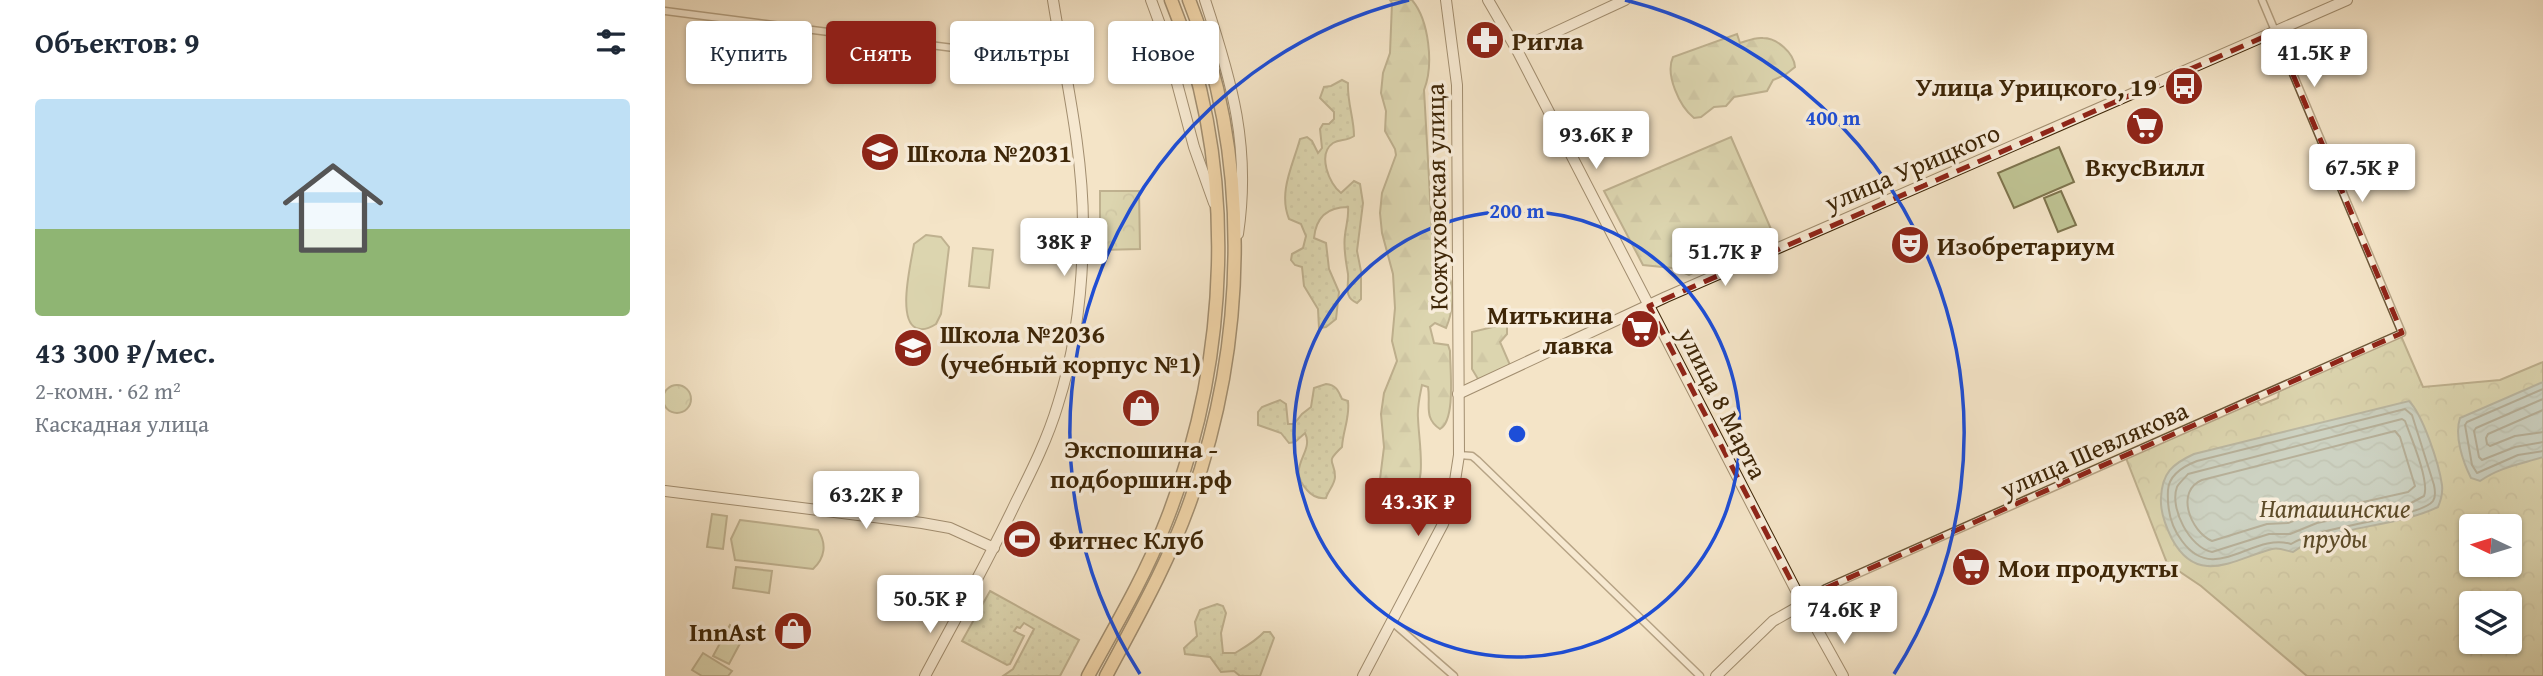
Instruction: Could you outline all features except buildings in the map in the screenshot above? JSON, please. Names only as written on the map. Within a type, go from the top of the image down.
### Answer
[{"type":"highway","points":[[1106,676],[1156,583],[1184,519],[1199,473],[1223,378],[1233,265],[1232,188],[1221,109],[1207,53],[1190,2]]},
{"type":"highway","points":[[1088,676],[1155,550],[1186,466],[1201,408],[1210,355],[1217,284],[1218,220],[1213,160],[1198,83],[1173,5]]},
{"type":"street","points":[[1053,0],[1056,21]]},
{"type":"street","points":[[1151,0],[1176,73],[1194,147],[1218,220]]},
{"type":"street","points":[[1205,0],[1231,88],[1242,147],[1244,170],[1241,211],[1233,265]]},
{"type":"street","name":"Кожуховская улица","points":[[1363,676],[1443,524],[1452,500],[1459,455],[1457,85],[1446,0]]},
{"type":"street","name":"улица 8 Марта","points":[[1488,0],[1517,50],[1803,604],[1843,676]]},
{"type":"street","points":[[1517,50],[1625,0]]},
{"type":"street","points":[[2262,0],[2275,32]]},
{"type":"street","name":"улица Урицкого","points":[[1458,394],[1878,203],[2347,0]]},
{"type":"street","points":[[665,11],[950,48]]},
{"type":"street","name":"улица Шевлякова","points":[[1803,604],[1826,588],[2402,333],[2275,32]]},
{"type":"street","points":[[925,676],[993,548],[1049,429],[1066,377],[1075,331],[1083,227],[1077,143],[1067,84]]},
{"type":"street","points":[[1459,455],[1472,456],[1477,460],[1700,676]]},
{"type":"street","points":[[665,491],[922,523],[950,528],[993,548]]},
{"type":"street","points":[[1716,676],[1773,621],[1803,604]]},
{"type":"street","points":[[1392,622],[1454,676]]},
{"type":"highlighted area","points":[[2275,32],[2402,333],[1826,588],[1803,604],[1649,306]]},
{"type":"green space","points":[[1390,0],[1412,0],[1426,31],[1429,68],[1424,90],[1434,267],[1437,273],[1449,277],[1453,296],[1446,328],[1435,323],[1430,327],[1434,343],[1448,345],[1450,351],[1451,393],[1448,416],[1440,429],[1435,425],[1430,415],[1428,387],[1422,385],[1418,414],[1421,452],[1419,485],[1409,505],[1403,506],[1388,494],[1382,493],[1379,487],[1384,447],[1381,414],[1384,393],[1397,361],[1392,341],[1395,308],[1393,274],[1382,233],[1380,213],[1382,193],[1396,155],[1385,131],[1386,111],[1381,93],[1383,73],[1390,53]]},
{"type":"green space","points":[[1737,34],[1740,43],[1760,38],[1779,43],[1792,57],[1795,67],[1773,80],[1767,91],[1734,97],[1726,106],[1714,107],[1701,117],[1694,118],[1683,106],[1672,81],[1673,57]]},
{"type":"green space","points":[[1342,80],[1348,83],[1354,136],[1333,143],[1328,148],[1325,161],[1332,183],[1341,193],[1354,181],[1360,184],[1363,203],[1357,251],[1361,271],[1361,299],[1357,303],[1353,301],[1348,291],[1344,245],[1348,207],[1341,207],[1324,215],[1315,231],[1314,238],[1326,243],[1329,269],[1339,292],[1336,319],[1326,327],[1319,328],[1318,309],[1304,286],[1302,267],[1291,260],[1292,254],[1303,248],[1306,236],[1301,224],[1289,219],[1285,199],[1300,139],[1307,137],[1318,153],[1322,148],[1320,129],[1323,124],[1329,124],[1334,119],[1334,112],[1320,98],[1324,87]]},
{"type":"green space","points":[[1731,137],[1774,236],[1689,275],[1672,268],[1643,265],[1604,191]]},
{"type":"green space","points":[[2059,147],[2074,182],[2014,208],[1998,173]]},
{"type":"green space","points":[[1100,191],[1139,191],[1140,249],[1100,250]]},
{"type":"green space","points":[[2061,191],[2076,225],[2058,232],[2044,198]]},
{"type":"green space","points":[[926,235],[941,237],[949,247],[941,314],[936,324],[921,329],[910,323],[906,302],[914,244]]},
{"type":"green space","points":[[973,248],[993,250],[989,288],[969,286]]},
{"type":"green space","points":[[1507,326],[1507,334],[1500,342],[1510,365],[1488,377],[1478,379],[1472,369],[1472,332]]},
{"type":"green space","name":"Наташинские пруды","points":[[2401,336],[2423,387],[2500,380],[2543,362],[2543,676],[2307,676],[2201,586],[2167,563],[2126,458],[2256,400],[2261,405],[2278,398],[2279,391]]},
{"type":"green space","points":[[1326,384],[1336,388],[1342,399],[1348,401],[1348,407],[1342,447],[1332,459],[1335,480],[1326,498],[1323,498],[1315,497],[1309,492],[1299,474],[1306,447],[1305,433],[1295,442],[1289,443],[1281,433],[1258,425],[1258,412],[1262,407],[1280,400],[1286,404],[1288,424],[1294,424],[1311,407],[1314,388]]},
{"type":"green space","points":[[671,386],[683,386],[690,393],[690,405],[683,412],[671,412],[665,406],[665,392]]},
{"type":"green space","points":[[712,514],[727,516],[723,549],[707,547]]},
{"type":"green space","points":[[740,520],[818,530],[824,546],[820,560],[813,569],[735,560],[731,539]]},
{"type":"green space","points":[[736,567],[772,571],[769,593],[733,588]]},
{"type":"green space","points":[[990,591],[1079,640],[1060,676],[1003,676],[1013,669],[1034,629],[1024,623],[1014,631],[1024,636],[1007,665],[962,641]]},
{"type":"green space","points":[[1217,604],[1223,606],[1226,613],[1221,633],[1223,653],[1235,653],[1264,632],[1270,632],[1274,638],[1260,676],[1240,676],[1234,671],[1221,672],[1210,657],[1185,654],[1184,648],[1197,636],[1195,622],[1200,610]]},
{"type":"green space","points":[[730,625],[745,634],[729,664],[713,656]]},
{"type":"green space","points":[[703,653],[732,671],[728,676],[702,676],[692,670]]},
{"type":"water","name":"Наташинские пруды","points":[[2543,382],[2543,457],[2503,469],[2480,481],[2471,478],[2459,441],[2460,418]]},
{"type":"water","name":"Наташинские пруды","points":[[2409,401],[2425,428],[2438,465],[2442,488],[2438,507],[2402,519],[2324,537],[2293,552],[2272,549],[2217,566],[2193,562],[2182,554],[2172,539],[2162,514],[2162,489],[2170,470],[2180,462],[2194,454]]},
{"type":"place","name":"Ригла","points":[[1485,40]]},
{"type":"place","name":"Улица Урицкого, 19","points":[[2184,86]]},
{"type":"place","name":"ВкусВилл","points":[[2145,126]]},
{"type":"place","name":"Школа №2031","points":[[880,152]]},
{"type":"place","name":"Изобретариум","points":[[1910,245]]},
{"type":"place","name":"Митькина лавка","points":[[1640,329]]},
{"type":"place","name":"Школа №2036 (учебный корпус №1)","points":[[913,348]]},
{"type":"place","name":"Экспошина - подборшин.рф","points":[[1141,408]]},
{"type":"place","name":"Фитнес Клуб","points":[[1022,539]]},
{"type":"place","name":"Мои продукты","points":[[1971,567]]},
{"type":"place","name":"InnAst","points":[[793,631]]}]
